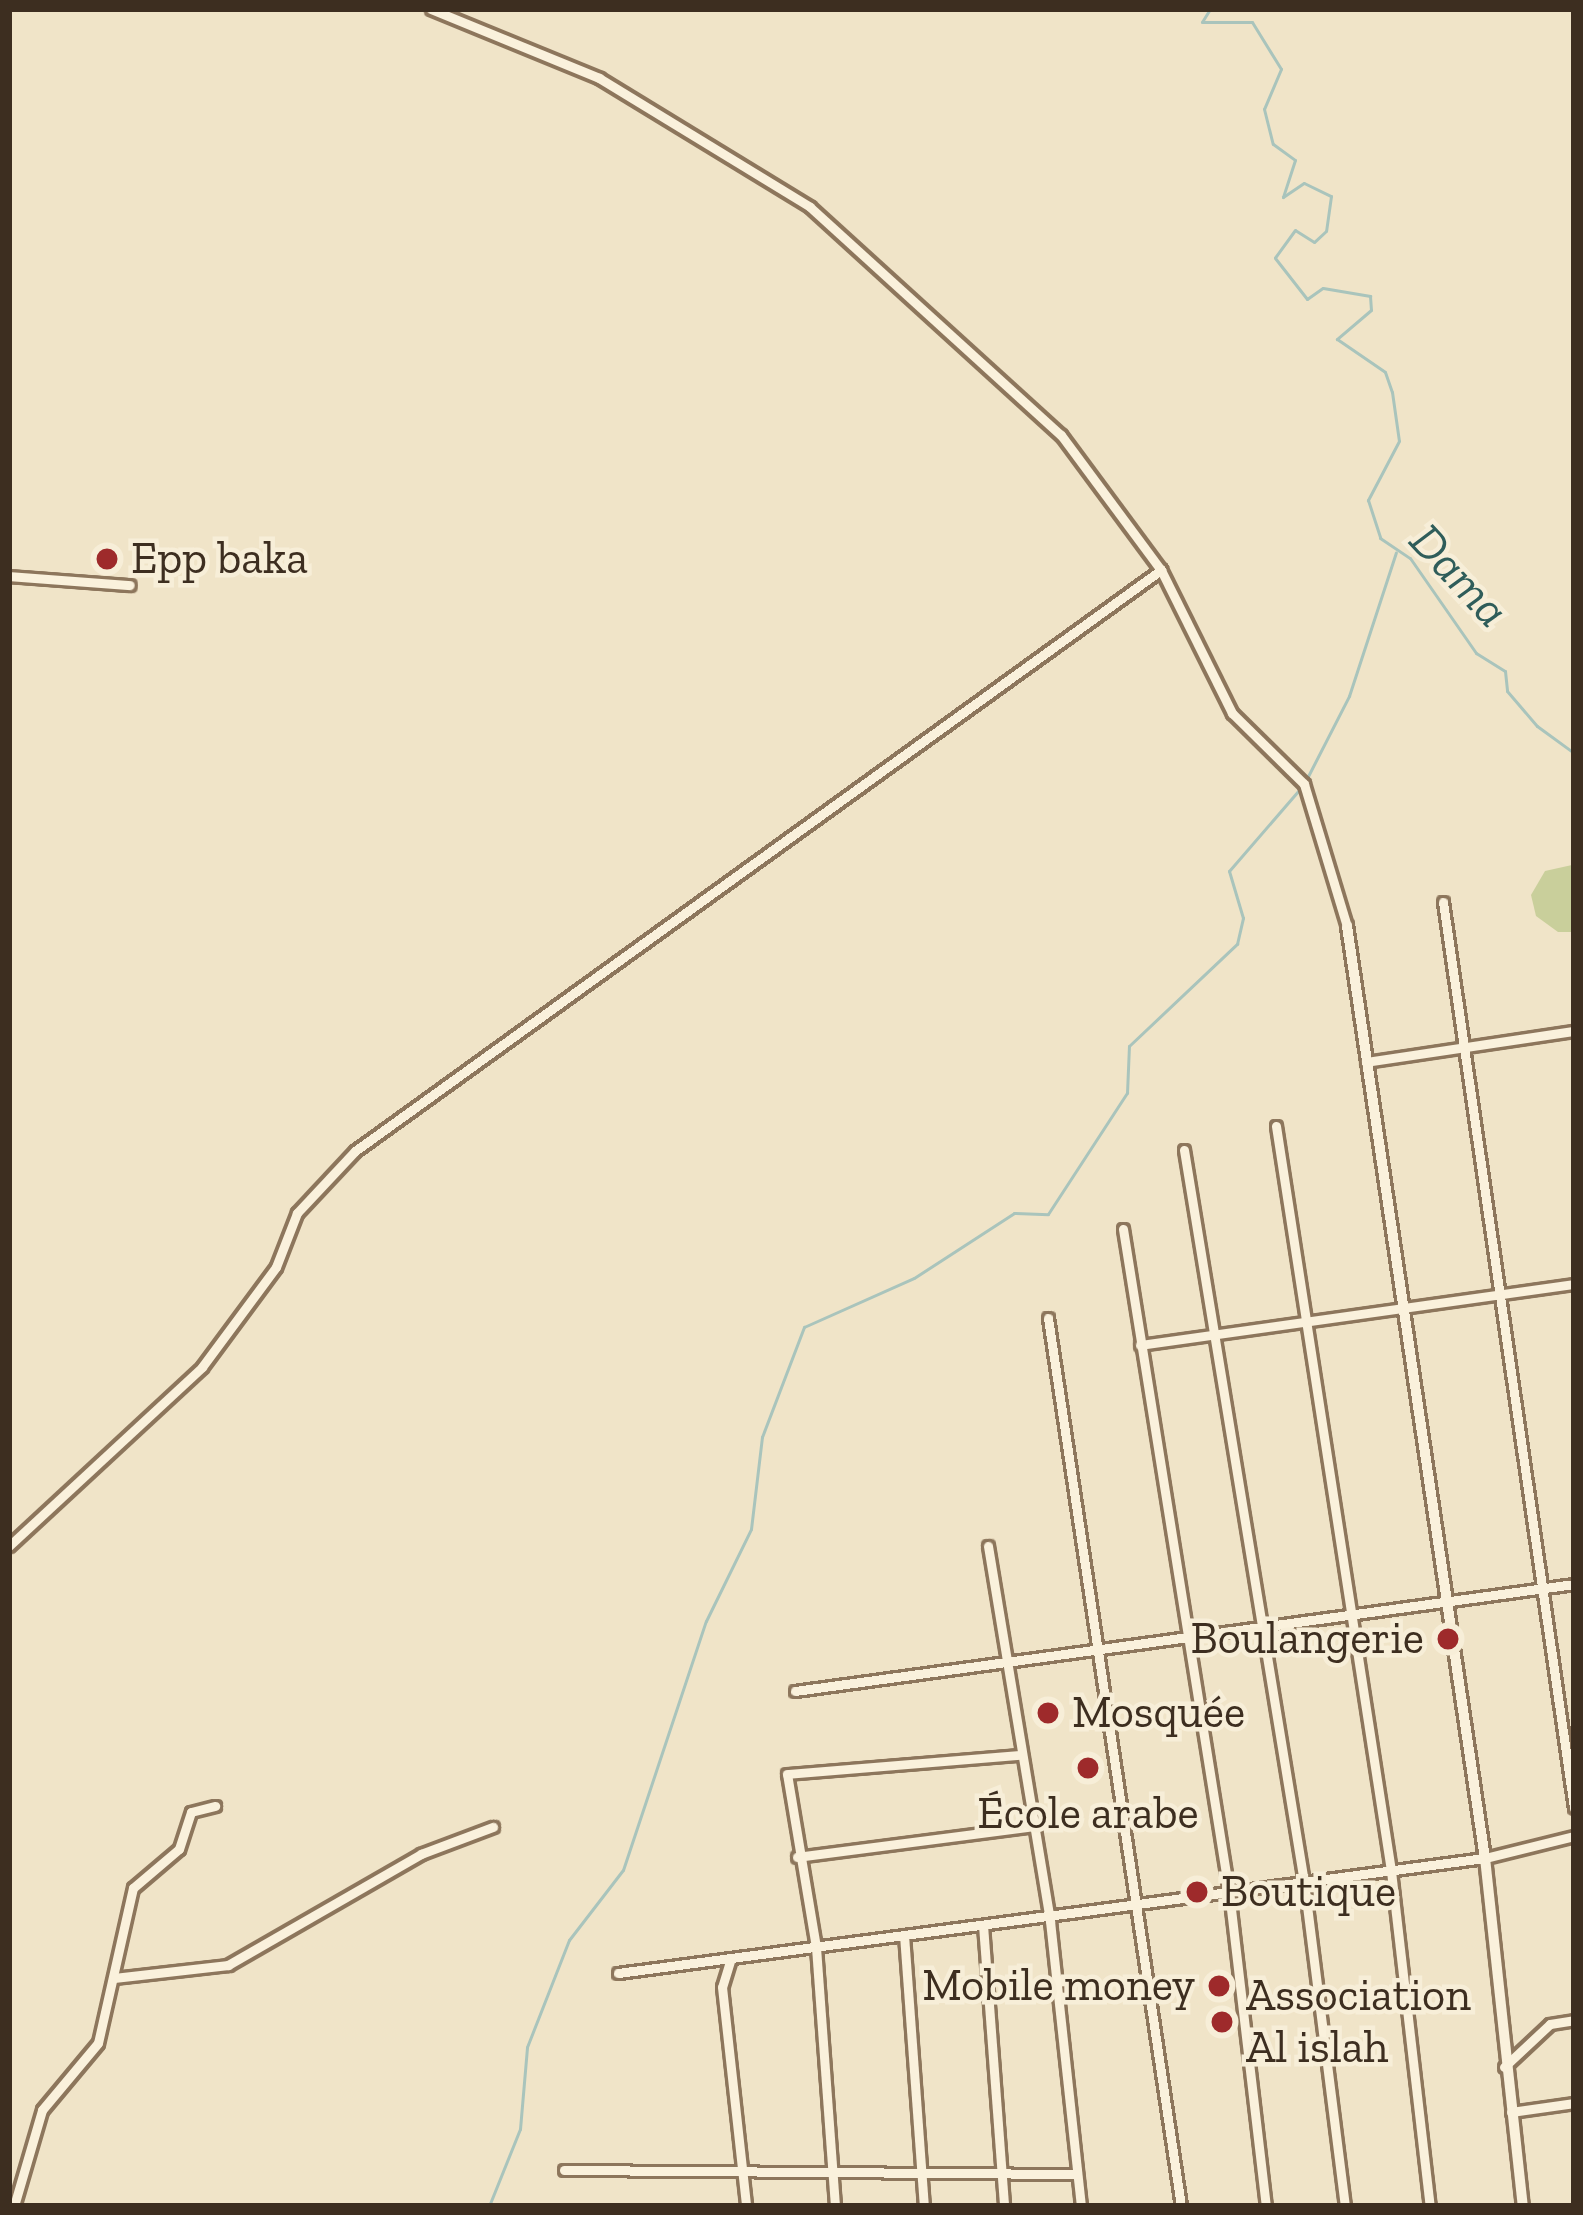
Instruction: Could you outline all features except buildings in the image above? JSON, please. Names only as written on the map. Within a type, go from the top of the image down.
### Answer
[{"type":"street","points":[[431,9],[599,77],[810,207],[1061,435],[1162,570],[1223,700],[1304,784],[1348,926],[1441,1603],[1485,1858],[1504,2067],[1523,2206]]},
{"type":"street","points":[[9,1546],[202,1367],[276,1267],[297,1214],[356,1151],[1162,570]]},
{"type":"street","points":[[9,576],[130,585]]},
{"type":"street","points":[[1443,902],[1574,1808]]},
{"type":"street","points":[[1366,1062],[1462,1041],[1574,1031]]},
{"type":"street","points":[[1276,1126],[1346,1616],[1391,1871],[1430,2206]]},
{"type":"street","points":[[1184,1150],[1256,1628],[1304,1882],[1345,2206]]},
{"type":"street","points":[[1123,1229],[1183,1638],[1229,1892],[1266,2206]]},
{"type":"street","points":[[1140,1345],[1574,1284]]},
{"type":"street","points":[[1048,1318],[1097,1649],[1144,1904],[1181,2206]]},
{"type":"street","points":[[988,1546],[1028,1827],[1050,1921],[1081,2206]]},
{"type":"street","points":[[795,1691],[1005,1667],[1097,1649],[1574,1584]]},
{"type":"street","points":[[835,2206],[816,1947],[796,1857],[787,1774],[1018,1756]]},
{"type":"street","points":[[14,2206],[42,2110],[98,2043],[133,1888],[179,1849],[191,1812],[215,1806]]},
{"type":"street","points":[[114,1978],[228,1965],[421,1854],[494,1827]]},
{"type":"street","points":[[796,1857],[1028,1827]]},
{"type":"street","points":[[618,1973],[983,1925],[1050,1921],[1485,1858],[1574,1836]]},
{"type":"street","points":[[983,1925],[1004,2206]]},
{"type":"street","points":[[904,1935],[924,2206]]},
{"type":"street","points":[[730,1958],[722,1987],[746,2206]]},
{"type":"street","points":[[1504,2067],[1550,2024],[1574,2020]]},
{"type":"street","points":[[1510,2112],[1574,2103]]},
{"type":"street","points":[[564,2170],[1000,2168],[1076,2174]]},
{"type":"green space","points":[[1572,865],[1574,932],[1558,932],[1536,916],[1531,895],[1545,871]]},
{"type":"waterway","name":"Dama","points":[[1210,9],[1202,22],[1252,22],[1281,69],[1264,109],[1273,144],[1295,160],[1283,197],[1304,183],[1331,196],[1326,231],[1314,242],[1295,230],[1275,258],[1307,299],[1323,288],[1370,296],[1371,310],[1337,339],[1385,372],[1392,392],[1399,441],[1368,500],[1380,538],[1410,558],[1476,653],[1505,671],[1507,691],[1537,726],[1574,753]]},
{"type":"waterway","points":[[489,2206],[520,2129],[527,2047],[569,1940],[623,1870],[706,1621],[751,1529],[762,1437],[804,1327],[914,1278],[1014,1213],[1048,1214],[1127,1093],[1129,1046],[1237,944],[1243,918],[1229,871],[1304,784],[1349,696],[1396,552]]},
{"type":"place","name":"Epp baka","points":[[107,559]]},
{"type":"place","name":"Boulangerie","points":[[1448,1639]]},
{"type":"place","name":"Mosquée","points":[[1048,1713]]},
{"type":"place","name":"École arabe","points":[[1088,1768]]},
{"type":"place","name":"Boutique","points":[[1197,1892]]},
{"type":"place","name":"Mobile money","points":[[1219,1986]]},
{"type":"place","name":"Association Al islah","points":[[1222,2022]]}]
